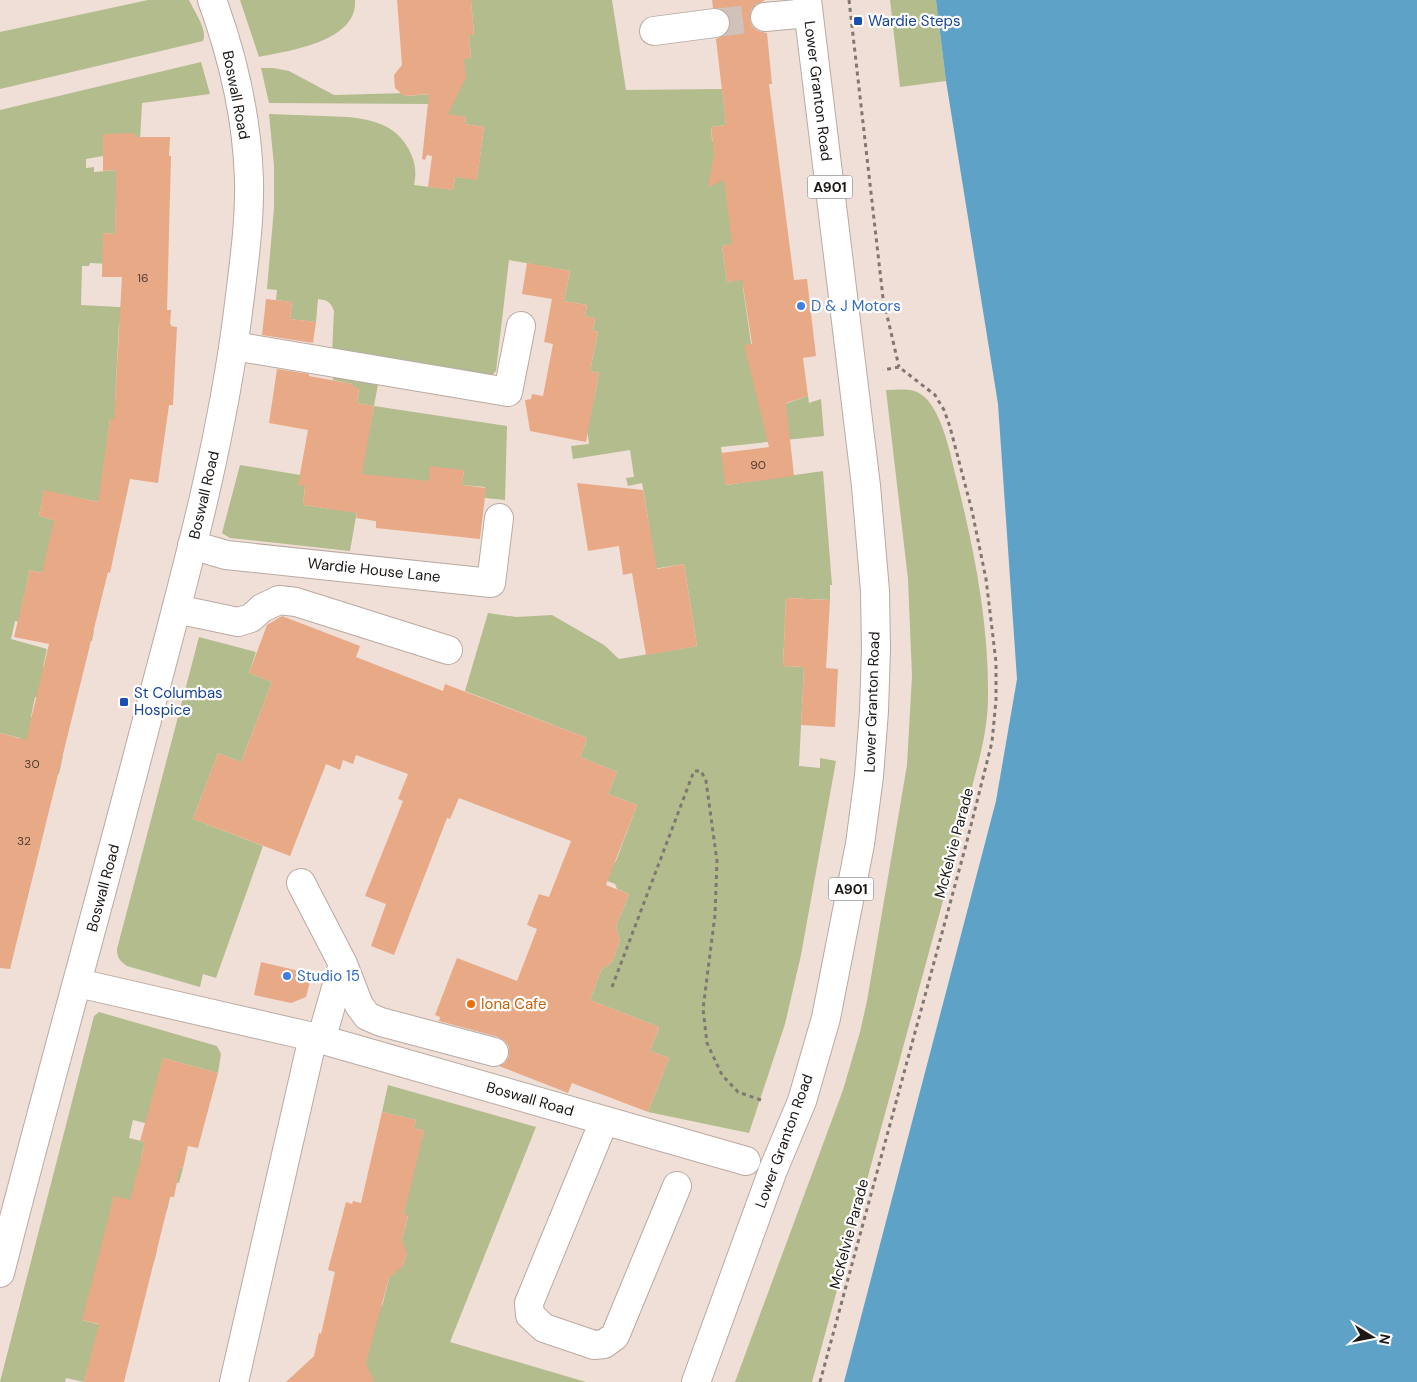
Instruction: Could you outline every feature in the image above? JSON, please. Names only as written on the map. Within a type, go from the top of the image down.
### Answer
[{"type":"street","name":"Boswall Road","points":[[0,1273],[176,609],[220,426],[234,346],[247,228],[248,156],[239,94],[212,0]]},
{"type":"street","points":[[765,17],[808,6]]},
{"type":"street","name":"Lower Granton Road","points":[[696,1382],[773,1170],[802,1102],[826,1018],[860,844],[869,776],[874,711],[875,591],[866,486],[808,6]]},
{"type":"street","points":[[654,31],[715,23]]},
{"type":"street","points":[[234,346],[508,392],[521,326]]},
{"type":"street","name":"Wardie House Lane","points":[[192,545],[226,554],[491,583],[499,518]]},
{"type":"street","points":[[176,609],[238,622],[251,618],[262,608],[278,600],[296,602],[448,650]]},
{"type":"street","points":[[301,883],[343,964],[359,1005],[367,1016],[381,1022],[494,1052]]},
{"type":"street","points":[[234,1382],[318,1039],[343,964]]},
{"type":"street","name":"Boswall Road","points":[[78,983],[318,1039],[746,1161]]},
{"type":"street","points":[[604,1120],[529,1303],[530,1315],[544,1328],[594,1346],[604,1344],[615,1336],[677,1186]]},
{"type":"path","points":[[849,0],[883,298],[899,367],[852,374]]},
{"type":"path","name":"McKelvie Parade","points":[[820,1382],[967,841],[992,742],[996,700],[996,662],[986,579],[972,511],[950,427],[944,410],[935,395],[899,367]]},
{"type":"path","points":[[612,987],[694,771],[701,771],[706,781],[718,861],[715,915],[703,1008],[707,1043],[722,1074],[738,1092],[761,1100]]},
{"type":"green space","points":[[148,0],[189,0],[202,26],[204,32],[203,41],[0,89],[0,32]]},
{"type":"green space","points":[[240,0],[355,0],[353,14],[345,26],[334,35],[303,47],[259,57]]},
{"type":"green space","points":[[471,0],[612,0],[626,90],[722,89],[726,125],[711,127],[712,140],[731,169],[741,243],[722,246],[727,282],[745,279],[743,288],[761,412],[808,396],[809,403],[821,399],[824,436],[721,447],[726,485],[823,471],[832,585],[830,585],[830,600],[786,598],[783,666],[804,667],[799,766],[820,768],[820,758],[836,761],[801,955],[785,1024],[749,1133],[648,1112],[669,1058],[650,1051],[659,1027],[590,1000],[601,970],[612,962],[620,941],[616,926],[629,894],[617,889],[615,884],[602,879],[616,861],[637,805],[608,794],[617,772],[580,757],[587,738],[465,691],[488,613],[516,617],[552,615],[604,645],[619,659],[697,646],[684,564],[653,569],[649,524],[642,483],[628,486],[626,478],[634,477],[630,450],[573,459],[571,446],[589,444],[585,413],[594,400],[599,373],[590,371],[598,332],[593,331],[595,318],[585,316],[587,305],[564,301],[570,271],[509,260],[496,371],[491,376],[332,354],[334,311],[332,305],[318,299],[316,322],[290,319],[292,302],[276,300],[277,290],[267,289],[274,208],[274,166],[269,114],[359,118],[382,125],[392,130],[408,148],[415,166],[414,185],[453,190],[455,177],[477,179],[484,127],[465,124],[466,117],[443,114],[431,104],[269,103],[261,68],[289,71],[334,95],[406,93],[406,96],[458,92],[456,59],[471,58],[469,35],[474,35]]},
{"type":"green space","points":[[890,0],[936,0],[946,81],[900,87]]},
{"type":"green space","points":[[201,62],[210,94],[142,103],[140,140],[103,141],[103,156],[86,159],[86,168],[94,167],[94,172],[117,170],[115,234],[104,233],[114,264],[90,263],[89,266],[82,266],[81,305],[138,308],[138,322],[171,324],[171,327],[119,324],[115,401],[130,421],[110,419],[99,502],[44,491],[39,516],[54,520],[77,581],[30,570],[20,613],[94,631],[92,641],[15,621],[11,639],[47,649],[43,667],[49,669],[41,699],[35,697],[31,717],[68,726],[48,752],[63,755],[59,774],[41,770],[20,738],[0,733],[0,110]]},
{"type":"green space","points":[[334,372],[379,379],[374,406],[357,403],[359,389],[353,387],[353,384],[333,380]]},
{"type":"green space","points":[[886,390],[913,391],[925,398],[938,417],[947,442],[969,531],[983,614],[988,669],[986,724],[946,888],[812,1382],[735,1382],[843,1090],[860,1032],[867,1001],[907,765],[912,676],[908,579]]},
{"type":"green space","points":[[374,406],[507,426],[505,500],[485,498],[485,487],[462,485],[464,470],[429,481],[376,521],[370,520],[375,490],[361,488],[350,551],[230,538],[222,533],[240,465],[300,475],[305,486],[303,505],[331,509],[336,484],[357,425],[370,427]]},
{"type":"green space","points":[[199,637],[256,652],[249,673],[272,682],[241,762],[218,753],[193,819],[263,846],[216,978],[203,974],[200,987],[127,966],[119,959],[117,949]]},
{"type":"green space","points":[[99,1012],[217,1046],[221,1054],[218,1073],[163,1058],[157,1126],[133,1120],[129,1138],[145,1142],[141,1157],[183,1168],[179,1183],[149,1176],[170,1197],[167,1210],[114,1197],[103,1241],[123,1242],[157,1250],[154,1262],[131,1256],[82,1320],[101,1325],[84,1382],[66,1378],[65,1382],[0,1382],[94,1016]]},
{"type":"green space","points":[[388,1085],[536,1127],[450,1342],[586,1382],[373,1382],[364,1368],[377,1305],[382,1306],[391,1271],[395,1272],[403,1266],[407,1253],[401,1243],[408,1216],[401,1213],[424,1131],[414,1128],[416,1120],[382,1112]]},
{"type":"water","points":[[936,0],[1417,0],[1417,1382],[844,1382],[996,801],[1017,679],[998,404],[946,81]]},
{"type":"building","points":[[397,0],[471,0],[474,35],[469,35],[471,58],[464,59],[466,78],[448,114],[466,117],[465,124],[484,127],[477,180],[455,177],[453,190],[428,187],[432,156],[427,155],[425,160],[422,159],[429,94],[404,96],[395,88],[394,75],[402,65]]},
{"type":"building","points":[[712,0],[764,0],[751,10],[750,19],[752,26],[758,31],[767,33],[772,84],[769,84],[794,280],[807,279],[816,356],[803,358],[808,396],[786,403],[794,476],[725,485],[721,453],[769,447],[744,345],[752,344],[742,280],[727,282],[722,246],[732,244],[724,180],[708,187],[714,154],[711,127],[726,125],[716,39],[725,35],[730,29],[727,13],[721,8],[713,8]]},
{"type":"building","points":[[133,133],[137,137],[170,137],[167,310],[171,310],[170,326],[177,327],[173,405],[169,405],[158,483],[130,479],[110,573],[108,572],[10,969],[0,968],[0,733],[26,740],[49,644],[14,637],[30,570],[42,573],[54,520],[39,516],[44,490],[98,502],[110,419],[114,419],[122,277],[102,277],[103,233],[115,234],[116,170],[103,171],[103,134]]},
{"type":"building","points":[[527,263],[570,271],[564,301],[587,305],[585,316],[595,318],[593,331],[598,332],[590,371],[599,373],[586,442],[530,431],[525,400],[531,399],[532,394],[543,396],[553,344],[544,342],[552,299],[522,294]]},
{"type":"building","points":[[266,299],[292,302],[290,319],[316,322],[313,343],[262,335]]},
{"type":"building","points":[[277,369],[353,384],[353,387],[359,388],[357,403],[374,406],[362,474],[429,481],[430,466],[464,470],[462,485],[486,488],[480,539],[376,528],[376,521],[356,518],[357,513],[303,505],[305,486],[298,485],[308,430],[269,423]]},
{"type":"building","points":[[577,483],[643,490],[657,569],[684,564],[697,646],[646,655],[632,573],[623,575],[619,546],[588,551]]},
{"type":"building","points":[[786,598],[830,600],[826,668],[838,669],[835,727],[801,725],[804,667],[783,666]]},
{"type":"building","points":[[282,616],[360,646],[356,657],[443,691],[445,684],[587,738],[580,757],[617,772],[608,794],[637,805],[606,885],[629,894],[616,926],[620,941],[612,962],[601,970],[590,1000],[659,1027],[650,1051],[669,1058],[648,1112],[572,1083],[568,1093],[499,1066],[505,1063],[509,1056],[509,1047],[505,1041],[498,1037],[439,1021],[440,1017],[435,1015],[457,958],[517,981],[537,929],[527,925],[539,894],[549,897],[571,841],[459,798],[450,819],[447,818],[394,955],[371,946],[386,904],[365,896],[403,801],[398,799],[408,774],[356,755],[353,764],[343,760],[340,770],[326,764],[290,856],[193,819],[218,753],[241,762],[272,682],[249,673],[267,625]]},
{"type":"building","points":[[261,962],[312,974],[306,997],[291,1003],[254,995]]},
{"type":"building","points":[[163,1058],[218,1073],[198,1148],[188,1146],[183,1168],[180,1167],[174,1197],[170,1197],[124,1382],[84,1382],[99,1324],[82,1320],[114,1196],[130,1200],[145,1142],[140,1141]]},
{"type":"building","points":[[382,1112],[416,1120],[414,1128],[424,1131],[404,1214],[408,1215],[402,1240],[407,1253],[403,1266],[389,1278],[366,1363],[374,1382],[286,1382],[314,1356],[335,1272],[328,1270],[346,1202],[352,1204],[353,1201],[361,1203]]},
{"type":"tunnel","points":[[715,23],[765,17]]},
{"type":"place","name":"Wardie Steps","points":[[858,21]]},
{"type":"place","name":"D & J Motors","points":[[801,306]]},
{"type":"place","name":"St Columbas Hospice","points":[[124,702]]},
{"type":"place","name":"Studio 15","points":[[287,976]]},
{"type":"place","name":"Iona Cafe","points":[[471,1004]]}]
